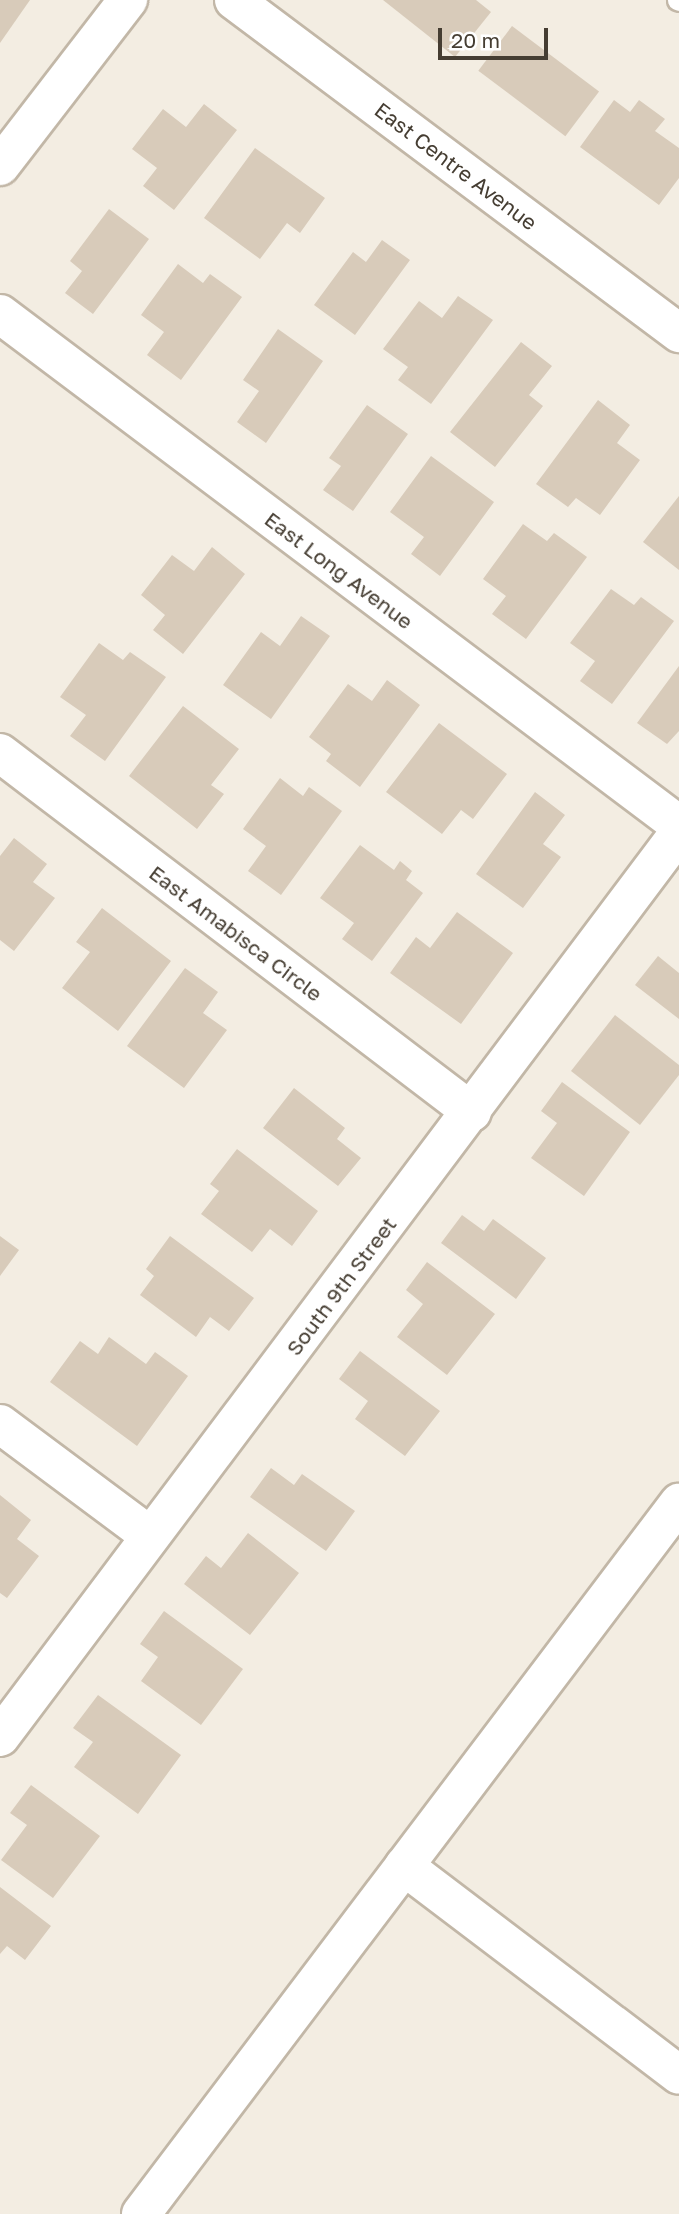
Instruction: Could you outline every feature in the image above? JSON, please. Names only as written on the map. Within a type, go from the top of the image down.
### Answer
[{"type":"street","points":[[0,166],[128,0]]},
{"type":"street","name":"East Centre Avenue","points":[[234,0],[679,333]]},
{"type":"street","name":"East Long Avenue","points":[[0,314],[679,825]]},
{"type":"street","name":"East Amabisca Circle","points":[[0,753],[472,1112]]},
{"type":"street","name":"South 9th Street","points":[[0,1737],[679,833]]},
{"type":"street","points":[[0,1424],[150,1536]]},
{"type":"street","points":[[141,2214],[679,1503]]},
{"type":"street","points":[[404,1866],[679,2075]]},
{"type":"building","points":[[0,0],[30,0],[0,43]]},
{"type":"building","points":[[383,0],[476,0],[491,12],[455,57]]},
{"type":"building","points":[[512,26],[599,92],[565,136],[478,71]]},
{"type":"building","points":[[614,100],[630,112],[639,100],[665,119],[655,131],[679,148],[679,178],[659,205],[580,147]]},
{"type":"building","points":[[204,104],[237,130],[174,210],[143,186],[157,168],[132,149],[163,109],[186,127]]},
{"type":"building","points":[[255,148],[325,198],[300,233],[287,223],[260,259],[204,218]]},
{"type":"building","points":[[109,209],[149,239],[93,314],[65,293],[82,271],[70,261]]},
{"type":"building","points":[[382,240],[410,260],[355,335],[314,305],[353,252],[366,262]]},
{"type":"building","points":[[178,264],[203,283],[210,274],[242,297],[181,380],[147,355],[164,332],[141,315]]},
{"type":"building","points":[[458,296],[493,320],[431,404],[398,380],[408,367],[383,349],[419,301],[442,318]]},
{"type":"building","points":[[278,329],[323,361],[266,443],[237,422],[259,391],[243,380]]},
{"type":"building","points":[[521,342],[552,366],[529,395],[543,406],[495,467],[450,432]]},
{"type":"building","points":[[598,400],[630,425],[617,443],[640,460],[600,515],[576,498],[568,507],[536,484]]},
{"type":"building","points":[[367,405],[408,434],[353,511],[323,490],[341,466],[329,458]]},
{"type":"building","points":[[431,456],[494,502],[440,576],[411,554],[424,537],[390,512]]},
{"type":"building","points":[[679,496],[679,570],[643,542]]},
{"type":"building","points":[[523,524],[547,541],[554,533],[587,557],[526,639],[492,614],[506,596],[483,579]]},
{"type":"building","points":[[212,547],[245,574],[183,654],[153,630],[165,615],[141,595],[172,555],[194,571]]},
{"type":"building","points":[[611,589],[634,605],[641,597],[674,621],[612,704],[580,681],[595,661],[570,643]]},
{"type":"building","points":[[301,616],[330,636],[271,719],[223,685],[261,632],[280,646]]},
{"type":"building","points":[[99,643],[123,660],[130,652],[166,677],[105,761],[70,736],[86,715],[60,697]]},
{"type":"building","points":[[679,666],[679,731],[667,744],[637,723]]},
{"type":"building","points":[[387,680],[420,705],[360,787],[326,761],[331,754],[309,737],[348,684],[372,701]]},
{"type":"building","points":[[183,706],[239,749],[211,785],[224,794],[197,829],[129,776]]},
{"type":"building","points":[[439,723],[507,774],[473,819],[461,810],[442,834],[386,792]]},
{"type":"building","points":[[280,778],[303,796],[309,787],[342,811],[281,895],[248,871],[266,846],[243,829]]},
{"type":"building","points":[[535,792],[565,815],[543,844],[561,857],[523,908],[476,874]]},
{"type":"building","points":[[14,838],[47,864],[33,882],[55,898],[14,951],[0,940],[0,856]]},
{"type":"building","points":[[360,845],[394,870],[400,861],[412,871],[406,880],[423,893],[372,961],[342,939],[354,923],[320,898]]},
{"type":"building","points":[[102,908],[171,961],[118,1031],[62,988],[90,952],[76,942]]},
{"type":"building","points":[[457,912],[513,953],[461,1024],[390,973],[416,937],[430,948]]},
{"type":"building","points":[[658,956],[679,973],[679,1019],[635,985]]},
{"type":"building","points":[[185,968],[218,992],[203,1013],[227,1030],[184,1088],[127,1046]]},
{"type":"building","points":[[615,1015],[679,1065],[679,1075],[640,1125],[571,1071]]},
{"type":"building","points":[[562,1082],[630,1132],[584,1196],[531,1158],[557,1123],[541,1111]]},
{"type":"building","points":[[294,1088],[345,1128],[337,1139],[361,1158],[338,1186],[263,1128]]},
{"type":"building","points":[[237,1149],[318,1211],[292,1246],[270,1229],[252,1252],[201,1214],[219,1191],[210,1184]]},
{"type":"building","points":[[462,1215],[484,1231],[493,1219],[546,1258],[516,1299],[441,1243]]},
{"type":"building","points":[[0,1236],[19,1250],[0,1276]]},
{"type":"building","points":[[170,1236],[254,1298],[229,1331],[210,1317],[196,1337],[140,1295],[154,1276],[146,1269]]},
{"type":"building","points":[[427,1262],[495,1314],[447,1375],[397,1337],[423,1304],[406,1290]]},
{"type":"building","points":[[109,1337],[146,1364],[155,1352],[188,1376],[137,1446],[50,1382],[80,1341],[98,1354]]},
{"type":"building","points":[[360,1351],[440,1411],[405,1456],[355,1419],[368,1401],[339,1379]]},
{"type":"building","points":[[271,1468],[294,1485],[302,1474],[355,1511],[326,1551],[250,1497]]},
{"type":"building","points":[[0,1495],[31,1520],[17,1539],[39,1556],[7,1598],[0,1593]]},
{"type":"building","points":[[248,1533],[299,1573],[250,1635],[184,1584],[206,1556],[221,1568]]},
{"type":"building","points":[[164,1611],[243,1669],[201,1725],[141,1681],[158,1657],[140,1644]]},
{"type":"building","points":[[98,1695],[181,1755],[138,1814],[74,1767],[93,1742],[73,1728]]},
{"type":"building","points":[[31,1785],[100,1836],[53,1898],[1,1860],[27,1825],[10,1813]]},
{"type":"building","points":[[0,1887],[51,1926],[25,1960],[7,1946],[0,1954]]}]
